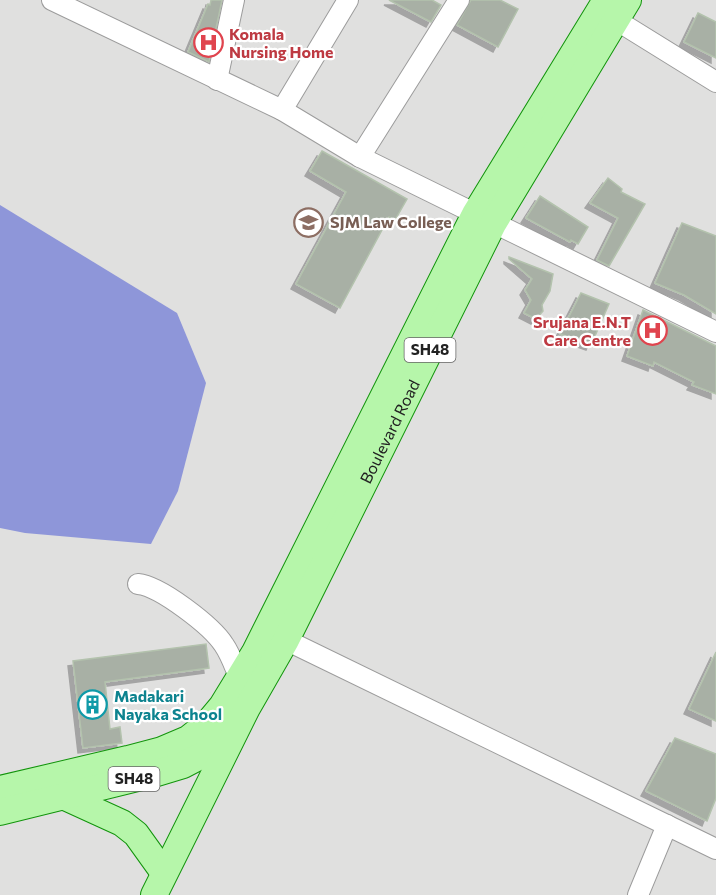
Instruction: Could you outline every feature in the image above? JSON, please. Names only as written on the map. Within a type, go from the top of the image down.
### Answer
[{"type":"main road","name":"Boulevard Road","points":[[241,697],[261,642],[484,219],[617,7]]},
{"type":"main road","name":"Boulevard Road","points":[[241,697],[286,640],[484,219]]},
{"type":"main road","name":"SH48","points":[[0,789],[162,750],[188,739],[241,697]]},
{"type":"main road","name":"SH48","points":[[0,813],[183,765],[207,753],[227,733],[241,697]]},
{"type":"main road","points":[[159,884],[241,697]]},
{"type":"main road","points":[[65,796],[122,823],[142,842],[159,884]]},
{"type":"street","points":[[52,0],[282,110],[360,157],[716,332]]},
{"type":"street","points":[[217,80],[234,0]]},
{"type":"street","points":[[282,110],[348,0]]},
{"type":"street","points":[[360,157],[459,0]]},
{"type":"street","points":[[617,7],[716,82]]},
{"type":"street","points":[[138,584],[148,585],[196,616],[224,644],[241,697]]},
{"type":"street","points":[[286,640],[716,849]]},
{"type":"street","points":[[638,895],[667,825]]},
{"type":"shaded area","points":[[0,0],[716,0],[716,895],[0,895]]},
{"type":"shaded area","points":[[0,205],[177,313],[206,383],[178,491],[151,544],[25,533],[0,528]]},
{"type":"building","points":[[211,0],[222,0],[209,62],[188,52]]},
{"type":"building","points":[[389,0],[432,0],[441,5],[431,22]]},
{"type":"building","points":[[471,0],[500,0],[518,9],[498,47],[457,25]]},
{"type":"building","points":[[698,13],[716,22],[716,58],[684,42]]},
{"type":"building","points":[[322,151],[407,199],[395,220],[389,217],[340,308],[296,284],[346,192],[310,171]]},
{"type":"building","points":[[608,178],[622,189],[621,192],[645,204],[609,266],[597,260],[618,218],[590,203]]},
{"type":"building","points":[[540,196],[588,227],[578,244],[526,218]]},
{"type":"building","points":[[682,223],[716,236],[716,314],[684,295],[655,283]]},
{"type":"building","points":[[509,257],[553,274],[550,291],[542,305],[543,311],[536,319],[524,313],[531,300],[525,290],[532,279]]},
{"type":"building","points":[[581,293],[609,304],[591,345],[560,334]]},
{"type":"building","points":[[643,310],[716,346],[716,394],[692,385],[694,382],[654,362],[653,366],[627,356]]},
{"type":"building","name":"Madakari Nayaka School","points":[[206,644],[209,668],[105,682],[110,729],[120,727],[122,743],[83,748],[73,661]]},
{"type":"building","points":[[716,652],[716,721],[689,709]]},
{"type":"building","points":[[675,738],[716,754],[716,798],[707,821],[646,791]]},
{"type":"place","name":"Komala Nursing Home","points":[[208,43]]},
{"type":"place","name":"SJM Law College","points":[[309,222]]},
{"type":"place","name":"Srujana E.N.T Care Centre","points":[[652,331]]},
{"type":"place","name":"Madakari Nayaka School","points":[[93,705]]}]
